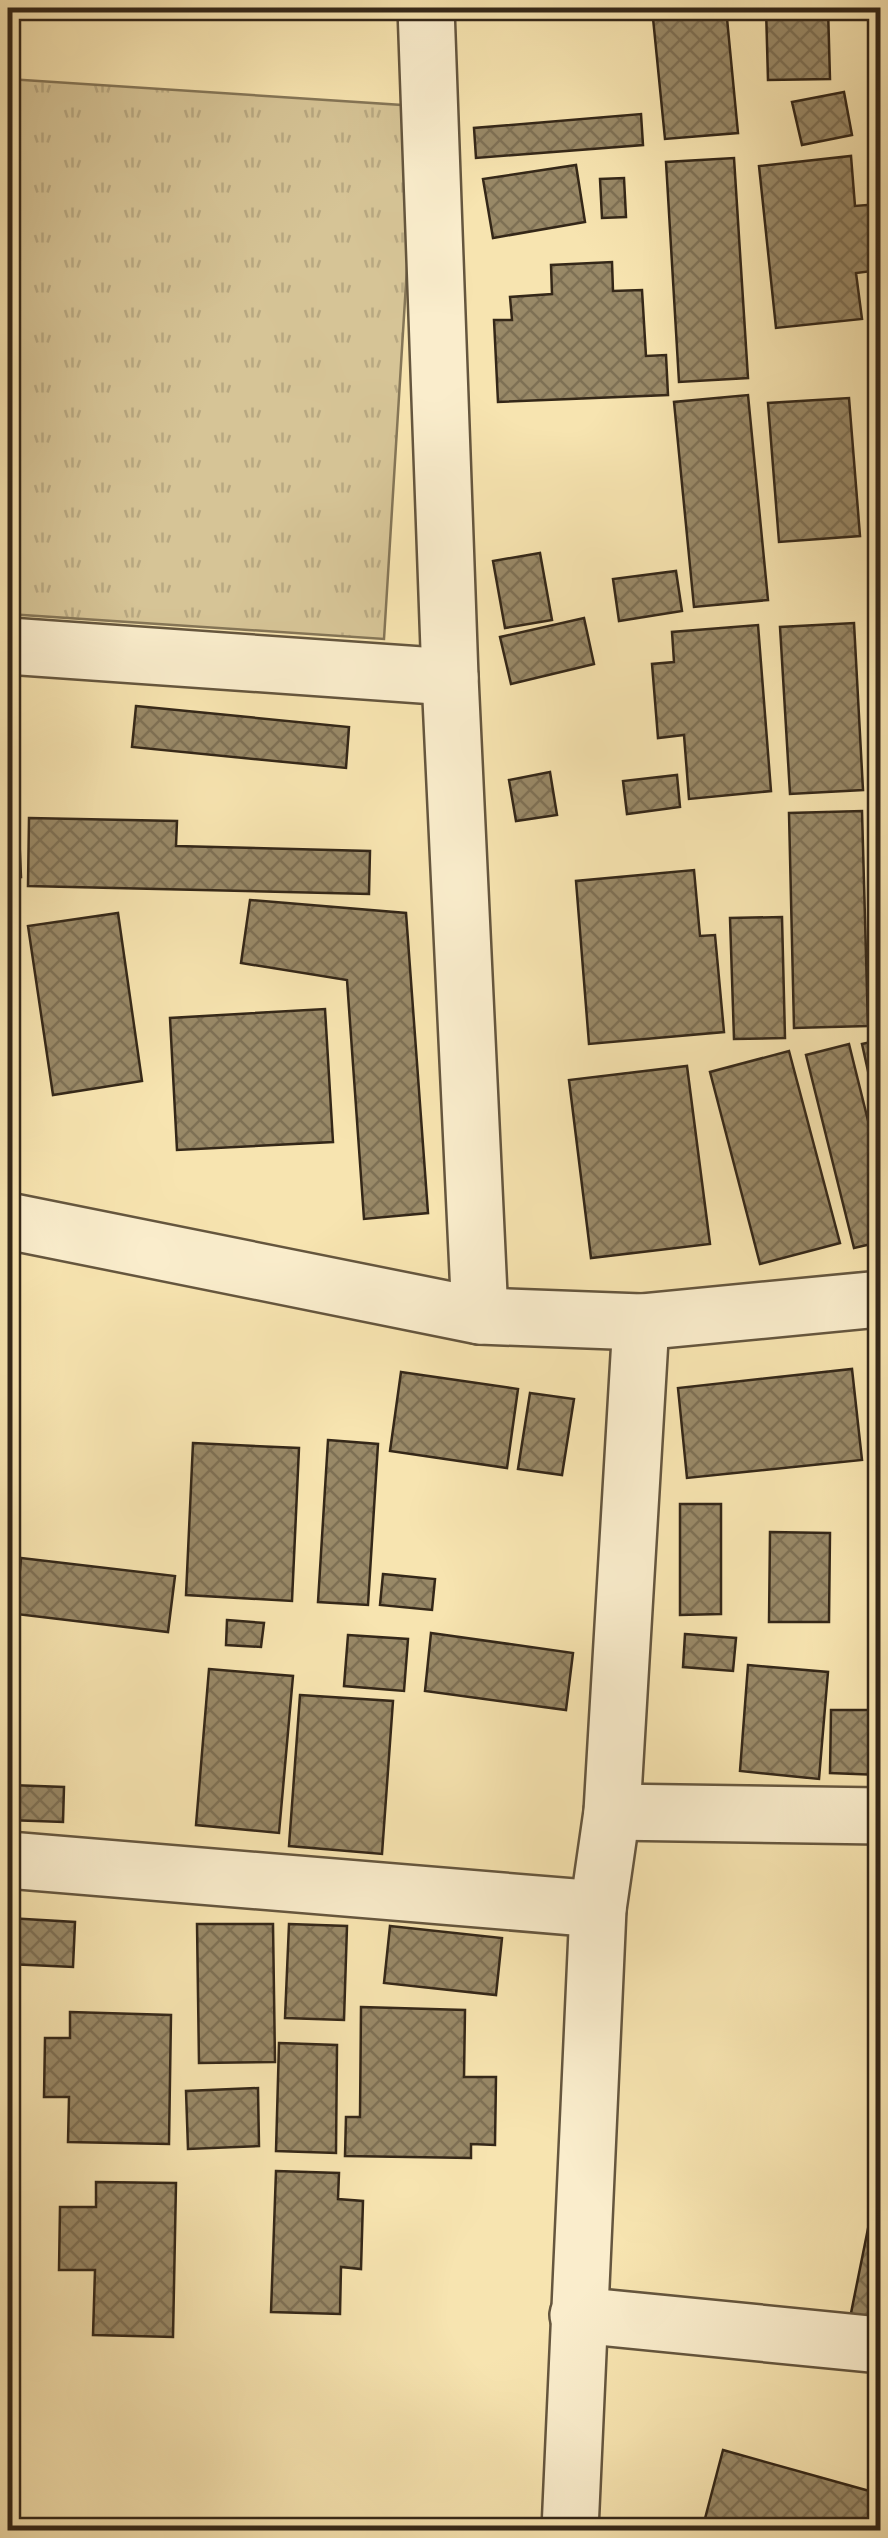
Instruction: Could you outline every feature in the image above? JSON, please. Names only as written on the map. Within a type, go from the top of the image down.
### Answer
[{"type":"street","points":[[426,8],[450,677],[480,1316]]},
{"type":"street","points":[[8,646],[450,677]]},
{"type":"street","points":[[8,1221],[480,1316],[641,1322],[880,1299]]},
{"type":"street","points":[[570,2530],[598,1909],[612,1812],[641,1322]]},
{"type":"street","points":[[612,1812],[880,1816]]},
{"type":"street","points":[[8,1860],[598,1909]]},
{"type":"street","points":[[578,2316],[880,2345]]},
{"type":"green space","points":[[8,79],[417,106],[384,639],[8,614]]},
{"type":"building","points":[[652,8],[726,8],[738,133],[665,139]]},
{"type":"building","points":[[766,8],[828,8],[830,79],[768,80]]},
{"type":"building","points":[[844,92],[852,135],[802,145],[792,102]]},
{"type":"building","points":[[641,114],[643,145],[476,158],[474,128]]},
{"type":"building","points":[[851,156],[855,206],[879,204],[880,216],[880,270],[856,273],[862,319],[776,328],[759,166]]},
{"type":"building","points":[[734,158],[748,378],[679,382],[666,162]]},
{"type":"building","points":[[576,165],[585,222],[493,238],[483,179]]},
{"type":"building","points":[[624,178],[626,217],[602,218],[600,179]]},
{"type":"building","points":[[612,262],[613,291],[642,290],[646,356],[666,355],[668,395],[498,402],[494,320],[512,320],[510,297],[552,294],[551,265]]},
{"type":"building","points":[[880,393],[880,488],[873,489],[870,394]]},
{"type":"building","points":[[748,395],[768,600],[694,607],[674,402]]},
{"type":"building","points":[[849,398],[860,536],[779,542],[768,403]]},
{"type":"building","points":[[540,553],[552,620],[505,628],[493,561]]},
{"type":"building","points":[[676,571],[682,611],[619,621],[613,579]]},
{"type":"building","points":[[584,618],[594,664],[511,684],[500,637]]},
{"type":"building","points":[[854,623],[863,790],[790,794],[780,627]]},
{"type":"building","points":[[758,625],[771,791],[689,799],[684,735],[658,738],[652,664],[674,662],[672,632]]},
{"type":"building","points":[[8,698],[13,698],[21,877],[8,878]]},
{"type":"building","points":[[136,706],[349,727],[346,768],[132,747]]},
{"type":"building","points":[[880,758],[880,788],[872,788],[870,759]]},
{"type":"building","points":[[550,772],[557,815],[516,821],[509,780]]},
{"type":"building","points":[[677,775],[680,807],[627,814],[623,781]]},
{"type":"building","points":[[862,811],[868,1026],[794,1028],[789,813]]},
{"type":"building","points":[[29,818],[177,821],[176,846],[370,851],[369,894],[28,886]]},
{"type":"building","points":[[694,870],[700,936],[715,935],[724,1032],[589,1044],[576,881]]},
{"type":"building","points":[[250,900],[406,913],[428,1213],[364,1219],[347,980],[241,963]]},
{"type":"building","points":[[118,913],[142,1081],[53,1095],[28,926]]},
{"type":"building","points":[[782,917],[785,1038],[734,1039],[730,918]]},
{"type":"building","points":[[325,1009],[333,1142],[177,1150],[170,1018]]},
{"type":"building","points":[[880,1040],[880,1069],[868,1071],[862,1044]]},
{"type":"building","points":[[849,1044],[880,1169],[880,1242],[854,1248],[806,1055]]},
{"type":"building","points":[[789,1051],[840,1243],[760,1264],[710,1072]]},
{"type":"building","points":[[687,1066],[710,1244],[591,1258],[569,1080]]},
{"type":"building","points":[[880,1363],[880,1525],[869,1524]]},
{"type":"building","points":[[852,1369],[862,1460],[687,1478],[678,1388]]},
{"type":"building","points":[[401,1372],[518,1389],[507,1468],[390,1451]]},
{"type":"building","points":[[530,1393],[574,1399],[562,1475],[518,1469]]},
{"type":"building","points":[[328,1440],[378,1444],[368,1605],[318,1602]]},
{"type":"building","points":[[193,1443],[299,1448],[292,1601],[186,1595]]},
{"type":"building","points":[[680,1504],[721,1504],[721,1614],[680,1615]]},
{"type":"building","points":[[770,1532],[830,1533],[829,1622],[769,1622]]},
{"type":"building","points":[[21,1558],[175,1576],[168,1632],[16,1614]]},
{"type":"building","points":[[383,1574],[435,1579],[432,1610],[380,1605]]},
{"type":"building","points":[[227,1620],[264,1623],[261,1647],[226,1645]]},
{"type":"building","points":[[431,1633],[573,1653],[566,1710],[425,1691]]},
{"type":"building","points":[[685,1634],[736,1638],[733,1671],[683,1667]]},
{"type":"building","points":[[348,1635],[408,1639],[404,1691],[344,1686]]},
{"type":"building","points":[[748,1665],[828,1672],[819,1779],[740,1771]]},
{"type":"building","points":[[209,1669],[293,1676],[279,1833],[196,1825]]},
{"type":"building","points":[[300,1695],[393,1701],[382,1854],[289,1846]]},
{"type":"building","points":[[831,1710],[880,1710],[880,1775],[830,1773]]},
{"type":"building","points":[[10,1785],[64,1787],[63,1822],[8,1820]]},
{"type":"building","points":[[8,1918],[75,1922],[73,1967],[8,1964]]},
{"type":"building","points":[[197,1924],[273,1924],[275,2062],[199,2063]]},
{"type":"building","points":[[289,1924],[347,1926],[344,2020],[285,2018]]},
{"type":"building","points":[[390,1926],[502,1938],[496,1995],[384,1983]]},
{"type":"building","points":[[361,2007],[465,2010],[464,2077],[496,2077],[495,2145],[471,2144],[471,2158],[345,2156],[346,2117],[360,2117]]},
{"type":"building","points":[[70,2012],[171,2015],[169,2144],[68,2142],[69,2097],[44,2097],[45,2038],[70,2038]]},
{"type":"building","points":[[279,2043],[337,2045],[336,2153],[276,2151]]},
{"type":"building","points":[[258,2088],[259,2146],[188,2149],[186,2091]]},
{"type":"building","points":[[880,2169],[880,2324],[850,2318]]},
{"type":"building","points":[[276,2171],[339,2173],[338,2199],[363,2201],[361,2269],[341,2267],[340,2314],[271,2312]]},
{"type":"building","points":[[96,2182],[176,2183],[173,2337],[93,2335],[95,2270],[59,2270],[60,2207],[96,2207]]},
{"type":"building","points":[[723,2450],[880,2494],[871,2530],[702,2530]]}]
